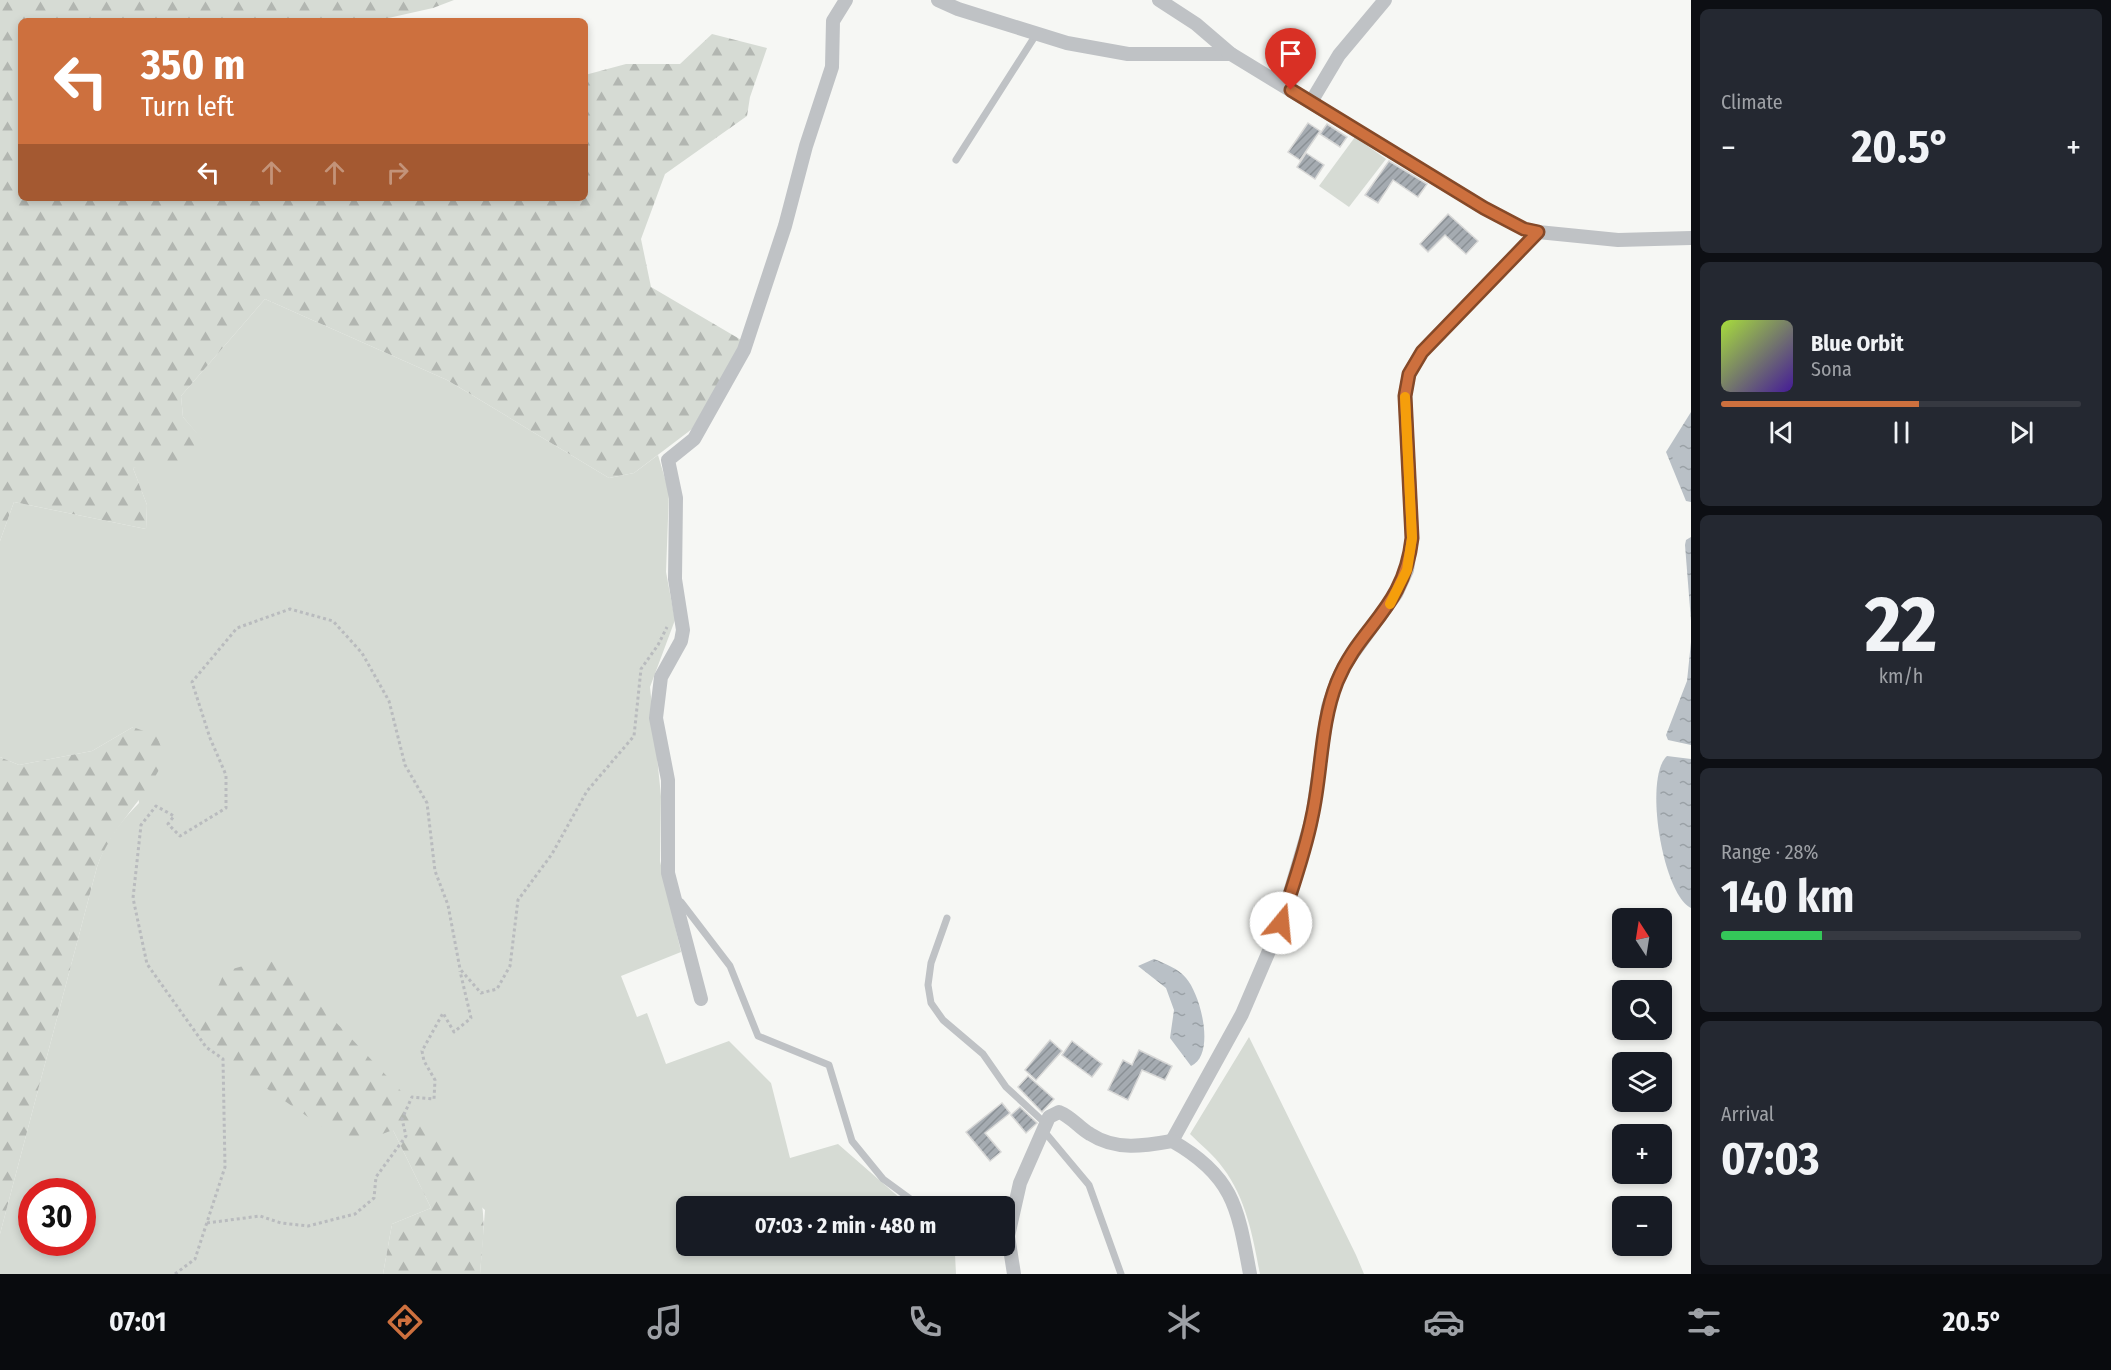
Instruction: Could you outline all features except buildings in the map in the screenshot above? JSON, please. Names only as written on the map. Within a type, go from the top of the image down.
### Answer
[{"type":"street","points":[[701,999],[669,878],[666,821],[668,780],[656,718],[663,672],[681,641],[683,630],[675,579],[676,498],[668,460],[694,439],[744,350],[785,226],[806,146],[832,67],[833,21],[846,0]]},
{"type":"street","points":[[938,0],[1067,43],[1140,56],[1231,54]]},
{"type":"street","points":[[1159,0],[1196,24],[1231,54],[1484,208],[1524,229],[1618,240],[1691,238]]},
{"type":"street","points":[[1311,102],[1339,55],[1385,0]]},
{"type":"street","points":[[1172,1141],[1242,1014],[1281,923],[1312,818],[1328,706],[1337,681],[1344,666],[1396,594],[1407,570],[1412,538],[1405,396],[1409,374],[1422,352],[1538,232]]},
{"type":"street","points":[[1015,1205],[1020,1183],[1044,1127],[1049,1117],[1059,1112],[1092,1136],[1120,1145],[1137,1148],[1172,1141],[1198,1156],[1222,1180],[1236,1212],[1250,1274]]},
{"type":"street","points":[[1011,1256],[1014,1274]]},
{"type":"lane","points":[[957,160],[1037,33]]},
{"type":"lane","points":[[669,878],[684,909],[730,966],[758,1036],[829,1065],[852,1141],[883,1179],[906,1196]]},
{"type":"lane","points":[[947,918],[932,963],[928,986],[931,1002],[943,1020],[983,1054],[1006,1088],[1044,1127],[1089,1185],[1121,1274]]},
{"type":"path","points":[[176,1274],[195,1259],[225,1167],[223,1059],[206,1047],[147,964],[133,898],[141,825],[156,806],[174,816],[168,824],[180,836],[226,808],[226,776],[210,738],[192,682],[237,628],[290,609],[333,621],[362,653],[389,701],[405,765],[426,803],[435,871],[448,905],[471,1018],[454,1032],[442,1013],[422,1051],[424,1061],[435,1080],[434,1099],[412,1097],[402,1119],[406,1136],[376,1177],[375,1198],[355,1214],[308,1226],[281,1223],[260,1215],[207,1223]]},
{"type":"path","points":[[460,969],[481,993],[497,990],[510,966],[518,900],[552,854],[587,791],[634,736],[641,669],[669,625]]},
{"type":"green space","points":[[0,0],[454,0],[433,8],[388,18],[18,18],[18,201],[588,201],[588,74],[626,64],[680,64],[712,34],[767,48],[750,97],[747,116],[665,174],[641,239],[651,287],[743,341],[692,429],[634,473],[609,478],[447,380],[265,299],[181,396],[183,417],[205,442],[199,458],[133,468],[147,505],[146,529],[14,502],[0,541]]},
{"type":"green space","points":[[1355,137],[1386,159],[1349,207],[1319,186]]},
{"type":"green space","points":[[265,299],[447,380],[609,478],[634,473],[658,455],[669,492],[666,572],[675,620],[650,687],[661,796],[660,861],[681,952],[621,976],[637,1017],[647,1013],[666,1064],[729,1041],[771,1083],[790,1158],[838,1144],[898,1196],[676,1196],[676,1256],[955,1256],[956,1274],[480,1274],[485,1210],[393,1130],[431,1208],[392,1224],[383,1274],[0,1274],[0,1234],[97,867],[114,833],[139,803],[133,727],[92,751],[19,765],[0,757],[0,541],[14,502],[146,529],[147,505],[133,468],[204,442],[183,417],[181,396]]},
{"type":"green space","points":[[133,727],[157,736],[165,758],[149,786],[111,838],[97,867],[0,1234],[0,757],[19,765],[92,751]]},
{"type":"green space","points":[[278,961],[468,1162],[482,1205],[480,1274],[383,1274],[392,1224],[431,1208],[393,1130],[350,1146],[195,1039],[225,971],[254,963]]},
{"type":"green space","points":[[1249,1037],[1364,1274],[1260,1274],[1251,1232],[1238,1192],[1212,1154],[1190,1134]]},
{"type":"water","points":[[1691,412],[1691,502],[1686,501],[1666,452]]},
{"type":"water","points":[[1691,537],[1691,621],[1685,545],[1686,540]]},
{"type":"water","points":[[1691,642],[1691,745],[1668,740],[1666,735],[1687,681]]},
{"type":"water","points":[[1667,756],[1691,759],[1691,908],[1681,899],[1672,882],[1660,835],[1657,787],[1660,768]]},
{"type":"water","points":[[1154,959],[1183,975],[1197,997],[1204,1024],[1203,1050],[1199,1060],[1191,1066],[1170,1038],[1174,1010],[1166,988],[1138,966]]},
{"type":"slow traffic","points":[[1390,604],[1407,570],[1412,538],[1407,480],[1405,397]]},
{"type":"route","points":[[1281,923],[1312,818],[1328,706],[1344,666],[1396,594],[1407,570],[1412,538],[1407,480],[1405,396],[1409,374],[1422,352],[1538,232],[1524,229],[1484,208],[1291,90]]}]
